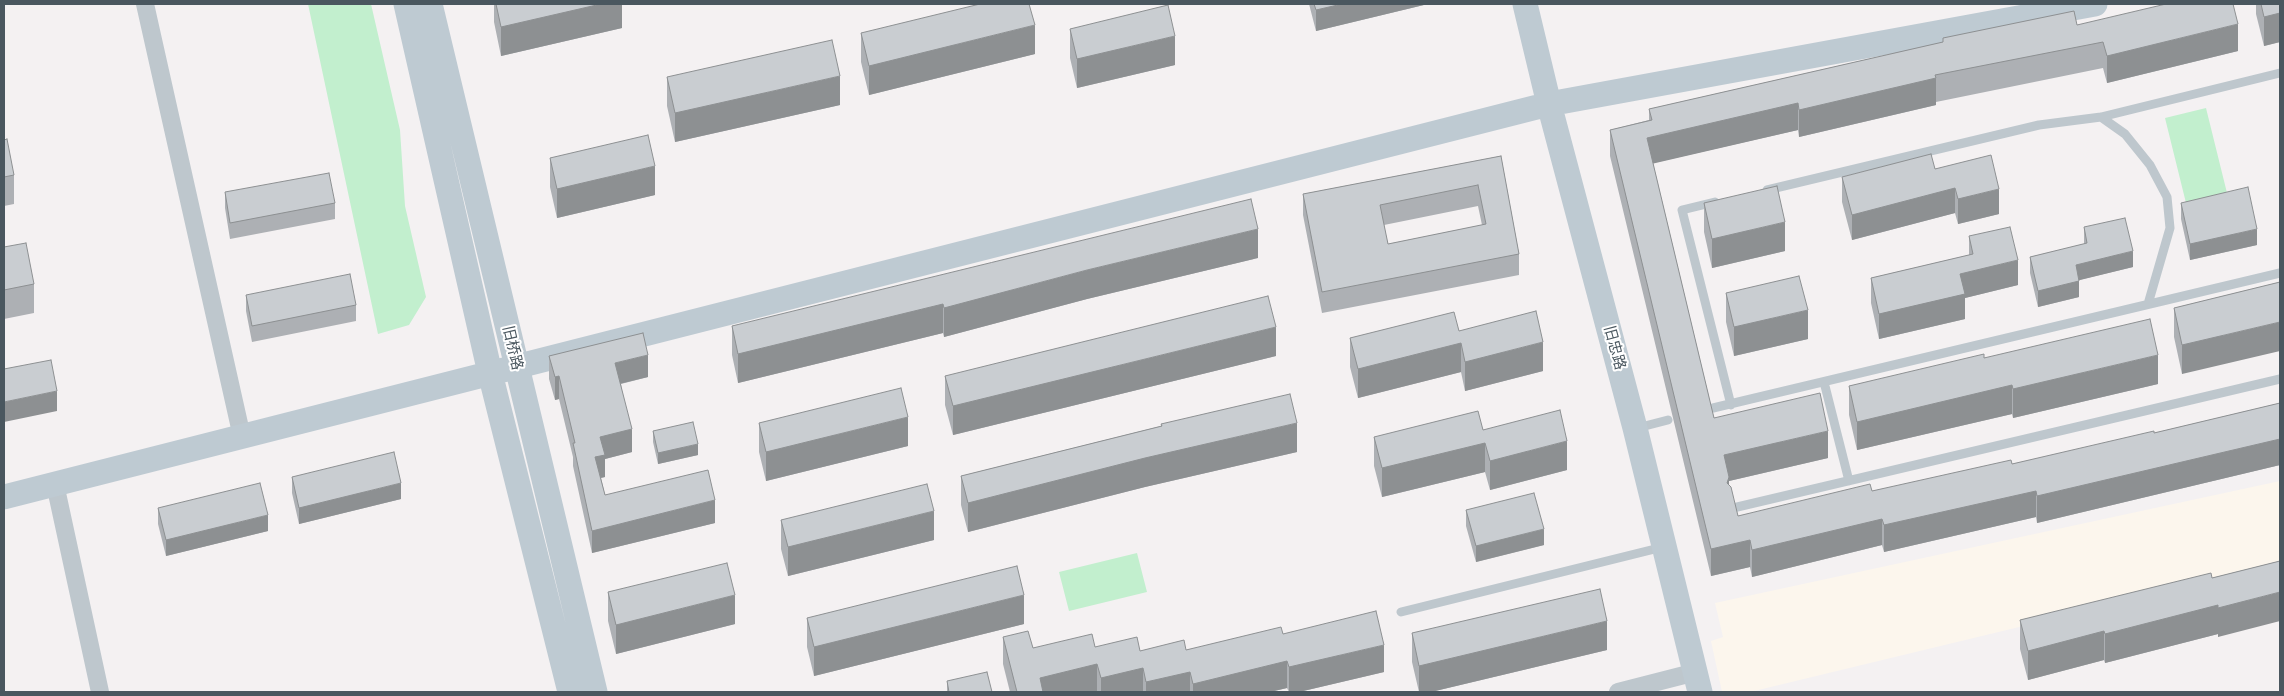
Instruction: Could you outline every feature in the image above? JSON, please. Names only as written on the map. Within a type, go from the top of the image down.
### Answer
[{"type":"street","points":[[145,4],[242,436]]},
{"type":"street","name":"旧桥路","points":[[406,4],[490,373],[570,692]]},
{"type":"street","name":"旧桥路","points":[[430,4],[595,692]]},
{"type":"street","name":"旧忠路","points":[[1525,4],[1549,104],[1635,428],[1698,682]]},
{"type":"street","points":[[4,497],[1549,104],[2095,4]]},
{"type":"street","points":[[55,484],[100,692]]},
{"type":"street","points":[[1618,692],[1698,682]]},
{"type":"lane","points":[[1759,192],[2039,125],[2101,117],[2280,73]]},
{"type":"lane","points":[[2101,117],[2125,134],[2150,165],[2167,197],[2170,228],[2148,304]]},
{"type":"lane","points":[[1721,201],[1682,210],[1731,404]]},
{"type":"lane","points":[[1713,408],[2280,273]]},
{"type":"lane","points":[[1733,508],[2280,379]]},
{"type":"lane","points":[[1824,382],[1849,480]]},
{"type":"lane","points":[[1635,428],[1668,420]]},
{"type":"lane","points":[[1401,612],[1665,546]]},
{"type":"shaded area","points":[[2280,481],[2280,564],[1750,692],[1722,692],[1711,641],[1723,637],[1715,603]]},
{"type":"green space","points":[[308,4],[371,4],[400,130],[405,206],[426,297],[409,325],[378,334]]},
{"type":"green space","points":[[2206,108],[2227,193],[2186,203],[2165,118]]},
{"type":"green space","points":[[1137,553],[1147,592],[1069,611],[1059,572]]},
{"type":"building","points":[[496,4],[601,4],[501,27]]},
{"type":"building","points":[[980,4],[1029,4],[1035,25],[869,66],[861,33]]},
{"type":"building","points":[[1314,4],[1342,4],[1316,10]]},
{"type":"building","points":[[2166,4],[2233,4],[2238,24],[2107,56],[2103,42],[1935,75],[1936,78],[1799,110],[1798,103],[1647,138],[1714,418],[1820,393],[1828,431],[1724,455],[1729,477],[1727,483],[1731,487],[1738,516],[1870,484],[1872,491],[2011,460],[2012,464],[2280,403],[2280,439],[2037,496],[2036,491],[1884,525],[1882,519],[1752,550],[1750,540],[1711,549],[1610,130],[1652,120],[1649,109],[1943,42],[1943,38],[2074,11],[2077,25]]},
{"type":"building","points":[[2261,4],[2280,4],[2280,13],[2264,17]]},
{"type":"building","points":[[1168,5],[1175,36],[1077,59],[1070,29]]},
{"type":"building","points":[[832,40],[840,76],[675,113],[667,77]]},
{"type":"building","points":[[648,135],[655,166],[557,189],[550,158]]},
{"type":"building","points":[[7,139],[14,175],[4,177],[4,140]]},
{"type":"building","points":[[1931,154],[1935,169],[1991,155],[1999,189],[1958,199],[1955,188],[1852,215],[1842,177]]},
{"type":"building","points":[[1501,156],[1519,254],[1322,292],[1303,194]],"holes":[[[1478,185],[1486,224],[1388,244],[1380,205]]]},
{"type":"building","points":[[329,173],[335,203],[230,223],[225,192]]},
{"type":"building","points":[[1777,186],[1785,222],[1712,239],[1704,203]]},
{"type":"building","points":[[2248,187],[2257,229],[2190,244],[2181,203]]},
{"type":"building","points":[[1251,199],[1258,229],[1087,270],[944,308],[943,304],[738,354],[732,326]]},
{"type":"building","points":[[2125,218],[2133,251],[2076,265],[2079,281],[2038,291],[2030,257],[2087,243],[2084,227]]},
{"type":"building","points":[[2010,227],[2018,260],[1960,274],[1965,294],[1879,314],[1871,278],[1973,254],[1969,236]]},
{"type":"building","points":[[26,243],[34,284],[4,290],[4,247]]},
{"type":"building","points":[[350,274],[356,305],[252,326],[246,295]]},
{"type":"building","points":[[1799,276],[1808,310],[1734,327],[1726,293]]},
{"type":"building","points":[[2280,282],[2280,322],[2182,345],[2174,308]]},
{"type":"building","points":[[1268,296],[1276,327],[953,406],[945,376]]},
{"type":"building","points":[[1536,311],[1543,342],[1465,362],[1461,343],[1358,369],[1350,338],[1454,312],[1459,331]]},
{"type":"building","points":[[2150,319],[2158,355],[2013,389],[2012,385],[1857,422],[1849,386],[1984,354],[1984,358]]},
{"type":"building","points":[[643,333],[648,355],[615,363],[632,429],[600,437],[605,455],[595,457],[605,495],[708,470],[715,500],[592,531],[573,443],[575,443],[559,376],[555,377],[549,356]]},
{"type":"building","points":[[51,360],[57,391],[4,402],[4,369]]},
{"type":"building","points":[[901,388],[908,417],[766,452],[759,423]]},
{"type":"building","points":[[1290,394],[1297,423],[1145,458],[968,503],[961,476],[1162,426],[1161,424]]},
{"type":"building","points":[[1560,410],[1567,441],[1490,461],[1485,443],[1382,468],[1374,437],[1478,411],[1483,430]]},
{"type":"building","points":[[693,422],[698,444],[658,453],[653,431]]},
{"type":"building","points":[[394,452],[401,483],[299,508],[292,477]]},
{"type":"building","points":[[260,483],[268,515],[166,540],[158,508]]},
{"type":"building","points":[[927,484],[934,511],[788,547],[781,520]]},
{"type":"building","points":[[1534,493],[1544,529],[1476,546],[1466,510]]},
{"type":"building","points":[[2280,561],[2280,592],[2218,608],[2218,605],[2105,634],[2104,631],[2028,651],[2020,620],[2211,573],[2212,578]]},
{"type":"building","points":[[727,563],[735,595],[616,625],[608,592]]},
{"type":"building","points":[[1017,566],[1024,595],[814,647],[807,618]]},
{"type":"building","points":[[1600,589],[1607,621],[1419,666],[1412,633]]},
{"type":"building","points":[[1376,611],[1384,645],[1289,667],[1287,661],[1193,684],[1190,672],[1146,682],[1143,668],[1101,678],[1097,664],[1040,678],[1043,692],[1017,692],[1003,637],[1028,631],[1033,648],[1092,634],[1095,647],[1137,637],[1140,651],[1184,640],[1186,650],[1281,627],[1283,634]]},
{"type":"building","points":[[987,672],[992,692],[949,692],[947,681]]}]
